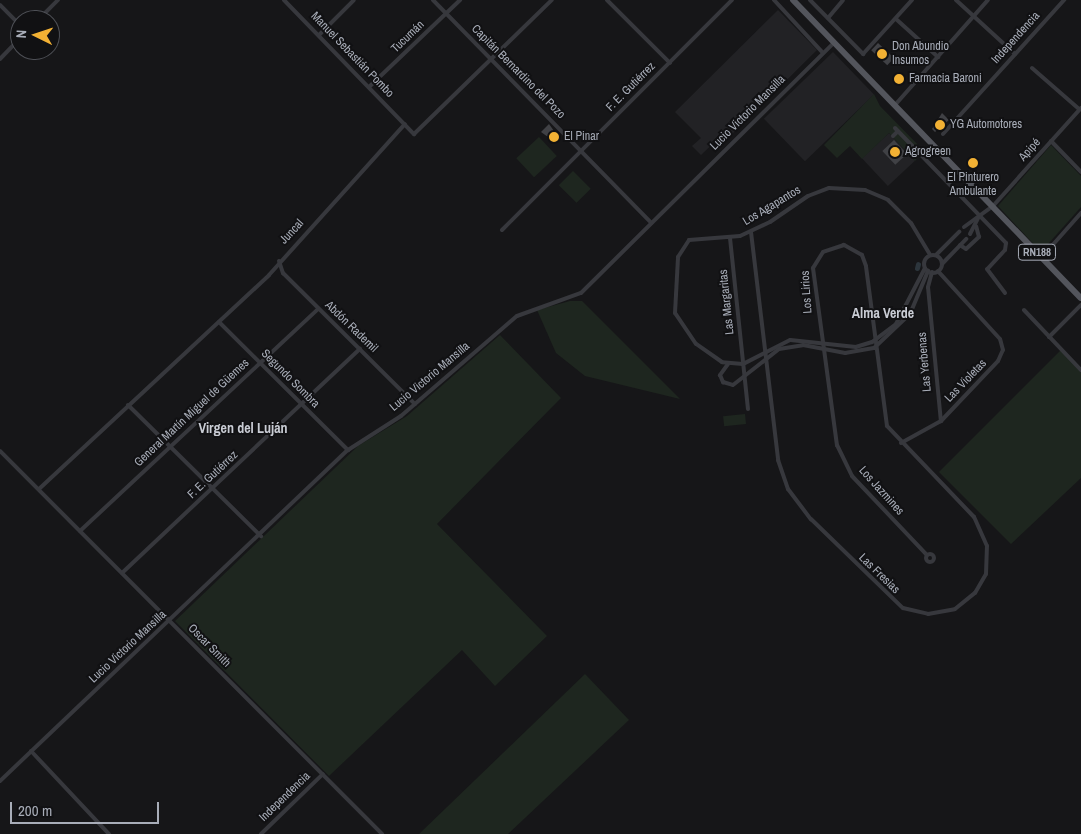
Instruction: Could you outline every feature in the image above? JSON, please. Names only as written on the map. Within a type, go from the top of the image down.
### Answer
[{"type":"main road","name":"RN188","points":[[793,0],[1081,298]]},
{"type":"street","points":[[48,10],[58,0]]},
{"type":"street","name":"Manuel Sebastián Pombo","points":[[284,0],[405,124]]},
{"type":"street","points":[[319,35],[354,0]]},
{"type":"street","name":"Capitán Bernardino del Pozo","points":[[433,0],[651,223]]},
{"type":"street","name":"Tucumán","points":[[370,87],[460,0]]},
{"type":"street","points":[[405,124],[414,134],[419,132],[552,0]]},
{"type":"street","points":[[608,0],[670,63]]},
{"type":"street","name":"F. E. Gutiérrez","points":[[502,230],[732,0]]},
{"type":"street","points":[[774,0],[823,53]]},
{"type":"street","points":[[810,0],[863,54],[912,0]]},
{"type":"street","points":[[828,18],[842,0]]},
{"type":"street","points":[[956,0],[1015,54]]},
{"type":"street","points":[[895,105],[988,0]]},
{"type":"street","name":"Independencia","points":[[943,134],[1064,0]]},
{"type":"street","points":[[0,5],[10,16]]},
{"type":"street","points":[[896,19],[938,56]]},
{"type":"street","name":"Lucio Victorio Mansilla","points":[[0,781],[260,536],[348,450],[415,404],[517,316],[581,293],[834,43]]},
{"type":"street","points":[[0,58],[10,48]]},
{"type":"street","points":[[1032,68],[1080,108]]},
{"type":"street","name":"Apipé","points":[[964,227],[993,206],[1080,108]]},
{"type":"street","name":"Juncal","points":[[38,489],[270,275],[279,261],[405,124]]},
{"type":"street","points":[[892,136],[897,129],[1006,243],[1005,250],[987,268],[989,276],[1005,293]]},
{"type":"street","points":[[1051,141],[1081,172]]},
{"type":"street","points":[[911,155],[916,150]]},
{"type":"street","name":"Los Agapantos","points":[[732,363],[708,356],[684,331],[675,313],[674,297],[682,246],[699,237],[730,238],[751,232],[808,196],[829,188],[865,190],[899,209],[930,255]]},
{"type":"street","points":[[1050,248],[1081,213]]},
{"type":"street","points":[[970,234],[976,226],[980,215]]},
{"type":"street","points":[[960,245],[966,249],[980,237],[976,226]]},
{"type":"street","points":[[751,232],[765,350]]},
{"type":"street","points":[[928,270],[904,313],[877,339],[856,347],[790,340],[765,350],[743,364],[732,363],[720,372],[723,382],[733,385],[766,358],[790,346],[823,345],[845,353],[878,346],[910,314],[928,270],[925,260],[930,255],[936,255],[959,232]]},
{"type":"street","name":"Las Margaritas","points":[[730,238],[743,364]]},
{"type":"street","points":[[928,270],[938,271],[942,264],[966,239]]},
{"type":"street","name":"Los Lirios","points":[[823,345],[813,268],[823,252],[839,245],[854,248],[866,266],[877,339]]},
{"type":"street","points":[[936,255],[942,264]]},
{"type":"street","name":"Abdón Rademil","points":[[279,261],[283,273],[415,404]]},
{"type":"street","name":"Las Yerbenas","points":[[928,270],[941,421]]},
{"type":"street","name":"Las Violetas","points":[[901,443],[941,421],[998,361],[1003,350],[1000,339],[938,271]]},
{"type":"street","points":[[1049,336],[1081,305]]},
{"type":"street","name":"General Martín Miguel de Güemes","points":[[80,531],[318,309]]},
{"type":"street","points":[[1024,310],[1081,370]]},
{"type":"street","name":"Segundo Sombra","points":[[219,322],[348,450]]},
{"type":"street","name":"Las Fresias","points":[[765,350],[778,460],[796,503],[892,601],[912,612],[943,613],[968,600],[979,587],[986,574],[988,546],[974,517],[901,443],[885,417],[877,339]]},
{"type":"street","name":"Los Jazmines","points":[[823,345],[840,456],[852,476],[927,555]]},
{"type":"street","name":"F. E. Gutiérrez","points":[[122,572],[360,349]]},
{"type":"street","points":[[732,363],[740,369],[748,409]]},
{"type":"street","points":[[742,376],[743,364]]},
{"type":"street","points":[[128,405],[260,536]]},
{"type":"street","name":"Oscar Smith","points":[[0,451],[382,834]]},
{"type":"street","points":[[31,751],[109,834]]},
{"type":"street","name":"Independencia","points":[[262,834],[323,774]]},
{"type":"shaded area","points":[[778,10],[817,50],[727,139],[722,135],[701,155],[692,146],[701,138],[675,112]]},
{"type":"shaded area","points":[[833,52],[874,94],[805,161],[764,119]]},
{"type":"shaded area","points":[[874,94],[880,106],[924,151],[915,161],[889,133],[862,159],[850,146],[837,158],[824,145]]},
{"type":"shaded area","points":[[889,133],[915,161],[888,186],[862,158]]},
{"type":"shaded area","points":[[539,137],[557,156],[534,177],[516,158]]},
{"type":"shaded area","points":[[1051,145],[1081,176],[1081,207],[1041,252],[998,206]]},
{"type":"shaded area","points":[[573,171],[591,189],[577,203],[559,185]]},
{"type":"shaded area","points":[[570,301],[582,301],[680,399],[585,376],[556,353],[537,310]]},
{"type":"shaded area","points":[[500,335],[561,398],[437,524],[547,636],[495,686],[462,650],[329,776],[175,621],[358,446],[407,416]]},
{"type":"shaded area","points":[[1062,349],[1081,370],[1081,478],[1011,544],[939,472]]},
{"type":"shaded area","points":[[745,414],[746,424],[724,426],[723,416]]},
{"type":"shaded area","points":[[585,674],[629,720],[508,834],[419,834]]},
{"type":"building","name":"Don Abundio Insumos","points":[[878,43],[894,58],[887,65],[871,50]]},
{"type":"building","name":"YG Automotores","points":[[942,113],[949,120],[935,132],[932,129]]},
{"type":"building","points":[[549,124],[559,138],[555,142],[541,132]]},
{"type":"building","name":"Agrogreen","points":[[894,140],[907,154],[895,165],[882,151]]},
{"type":"waterway","points":[[917,268],[918,264]]},
{"type":"place","name":"Don Abundio Insumos","points":[[882,54]]},
{"type":"place","name":"Farmacia Baroni","points":[[899,79]]},
{"type":"place","name":"YG Automotores","points":[[940,125]]},
{"type":"place","name":"El Pinar","points":[[554,137]]},
{"type":"place","name":"Agrogreen","points":[[895,152]]},
{"type":"place","name":"El Pinturero Ambulante","points":[[973,163]]},
{"type":"district","name":"Alma Verde","points":[[883,313]]},
{"type":"district","name":"Virgen del Luján","points":[[243,428]]}]
